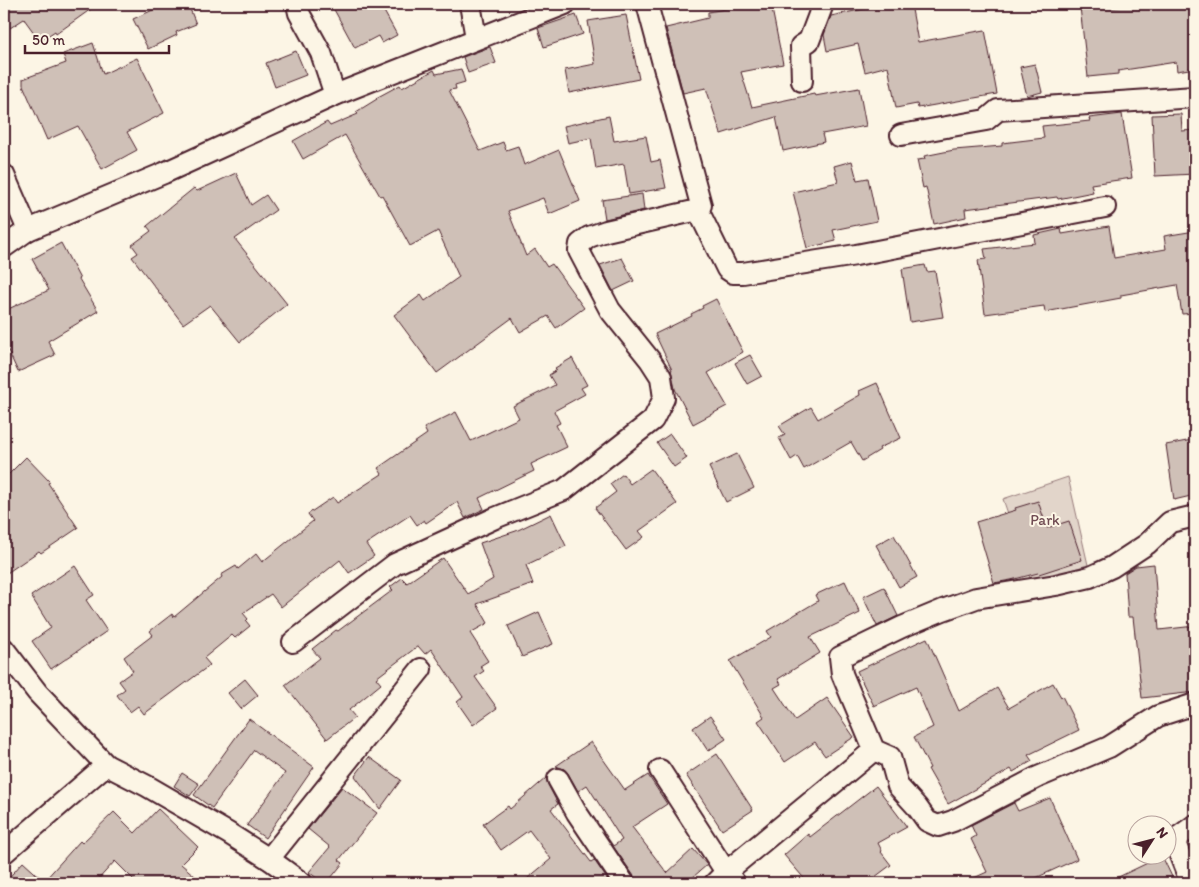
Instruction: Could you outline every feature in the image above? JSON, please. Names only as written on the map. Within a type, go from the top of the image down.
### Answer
[{"type":"street","points":[[297,4],[299,13],[321,53],[335,95]]},
{"type":"street","points":[[470,4],[476,38]]},
{"type":"street","points":[[4,247],[28,230],[164,173],[335,95],[565,4]]},
{"type":"street","points":[[293,642],[395,564],[486,522],[564,490],[654,420],[664,398],[661,378],[650,360],[610,310],[579,251],[580,244],[589,237],[606,231],[698,210],[702,205],[647,4]]},
{"type":"street","points":[[802,81],[801,46],[810,41],[824,4]]},
{"type":"street","points":[[901,135],[986,120],[998,110],[1195,97]]},
{"type":"street","points":[[4,175],[28,230]]},
{"type":"street","points":[[698,210],[727,269],[743,273],[856,255],[1105,207]]},
{"type":"street","points":[[1195,516],[1170,522],[1147,544],[1112,567],[1090,577],[1056,585],[976,598],[927,617],[840,658],[842,674],[874,750],[890,757],[898,786],[918,807],[926,821],[938,826],[953,821],[1038,777],[1109,747],[1158,716],[1195,704]]},
{"type":"street","points":[[4,648],[37,692],[106,765],[147,786],[269,859],[302,883]]},
{"type":"street","points":[[269,859],[397,697],[422,669]]},
{"type":"street","points":[[660,770],[725,879],[874,750]]},
{"type":"street","points":[[4,853],[106,765]]},
{"type":"street","points":[[558,779],[577,813],[624,883]]},
{"type":"street","points":[[1195,825],[1174,840],[1188,876],[1195,883]]},
{"type":"green space","name":"Park","points":[[1068,477],[1088,565],[1031,581],[1003,499]]},
{"type":"building","points":[[4,4],[98,4],[56,34],[55,31],[40,41],[24,19],[10,28],[4,18]]},
{"type":"building","points":[[166,4],[188,4],[196,24],[176,32],[177,35],[148,49],[133,19]]},
{"type":"building","points":[[331,4],[380,4],[397,35],[382,43],[378,36],[355,48]]},
{"type":"building","points":[[737,4],[771,4],[783,64],[741,72],[752,107],[814,94],[815,96],[859,88],[866,126],[822,134],[824,142],[783,151],[776,117],[721,134],[706,88],[683,93],[666,28],[708,18],[708,12],[737,7]]},
{"type":"building","points":[[877,4],[911,4],[918,42],[985,30],[997,94],[918,108],[917,104],[896,108],[888,66],[865,72],[858,44],[827,51],[824,35],[831,16],[878,6]]},
{"type":"building","points":[[1110,4],[1111,8],[1139,4],[1178,4],[1178,7],[1195,4],[1195,68],[1177,71],[1176,62],[1118,71],[1118,74],[1088,77],[1080,7]]},
{"type":"building","points":[[576,15],[583,34],[544,47],[538,28]]},
{"type":"building","points":[[626,15],[639,79],[569,93],[565,70],[595,64],[588,21]]},
{"type":"building","points":[[93,43],[103,74],[137,58],[164,113],[127,132],[137,150],[102,169],[78,126],[47,140],[23,85],[23,79],[66,63],[63,54]]},
{"type":"building","points":[[490,47],[496,63],[468,73],[463,57]]},
{"type":"building","points":[[296,51],[306,75],[275,87],[266,63]]},
{"type":"building","points":[[1035,64],[1042,92],[1027,96],[1020,67]]},
{"type":"building","points":[[461,69],[465,82],[455,85],[456,89],[449,90],[480,151],[503,142],[506,150],[518,146],[524,165],[559,150],[580,201],[549,214],[543,198],[508,211],[526,256],[535,249],[547,267],[552,264],[584,308],[556,328],[548,316],[520,332],[512,318],[437,373],[394,315],[421,295],[425,301],[459,277],[438,231],[410,246],[382,195],[380,196],[345,135],[303,159],[293,141],[327,122],[330,126],[358,114],[356,112],[376,98],[400,85],[402,88],[434,70],[436,74]]},
{"type":"building","points":[[1122,114],[1132,178],[1091,184],[1093,192],[1058,199],[1057,197],[965,209],[966,217],[934,224],[926,187],[923,188],[917,160],[925,159],[924,156],[954,150],[1002,146],[1002,143],[1044,138],[1042,126],[1090,121],[1089,118]]},
{"type":"building","points":[[1181,114],[1182,131],[1195,130],[1195,174],[1155,176],[1152,115]]},
{"type":"building","points":[[609,116],[614,141],[646,136],[651,162],[660,160],[666,188],[629,194],[624,164],[596,169],[591,138],[568,143],[564,126]]},
{"type":"building","points":[[852,161],[857,180],[868,178],[877,221],[833,230],[836,241],[807,248],[793,192],[838,182],[834,166]]},
{"type":"building","points":[[236,173],[251,205],[266,195],[276,210],[235,239],[287,304],[240,342],[210,305],[183,324],[132,257],[138,253],[132,245],[151,231],[147,226],[194,188],[197,191]]},
{"type":"building","points":[[642,194],[644,210],[605,219],[602,200]]},
{"type":"building","points":[[1109,226],[1114,258],[1166,249],[1164,236],[1195,231],[1195,313],[1182,314],[1177,285],[1121,295],[1121,298],[1045,312],[1044,306],[985,314],[978,260],[986,259],[984,249],[1035,243],[1034,235],[1061,229],[1062,234]]},
{"type":"building","points":[[61,243],[98,311],[48,341],[55,355],[18,372],[4,342],[4,311],[49,290],[32,259]]},
{"type":"building","points":[[622,258],[634,281],[613,291],[600,265]]},
{"type":"building","points":[[925,265],[927,272],[935,271],[943,317],[910,322],[902,269]]},
{"type":"building","points":[[716,299],[743,352],[708,373],[727,406],[693,424],[675,389],[672,370],[655,334],[692,316],[691,314],[703,308],[702,306]]},
{"type":"building","points":[[750,355],[762,376],[747,384],[735,363]]},
{"type":"building","points":[[572,358],[587,385],[581,388],[585,394],[554,411],[560,423],[556,425],[567,447],[531,464],[534,471],[479,498],[484,509],[465,518],[457,502],[426,523],[424,520],[417,525],[410,515],[366,544],[374,556],[349,573],[340,560],[281,607],[271,594],[243,613],[248,619],[246,621],[250,626],[235,638],[232,635],[204,658],[210,665],[144,714],[138,706],[130,712],[117,695],[125,689],[119,681],[133,671],[124,657],[153,635],[150,631],[172,614],[174,617],[222,577],[221,575],[236,566],[238,569],[256,554],[262,562],[313,521],[308,514],[333,497],[337,503],[382,474],[378,468],[427,434],[424,428],[456,412],[471,441],[519,418],[513,406],[555,385],[549,375],[557,370],[555,368]]},
{"type":"building","points":[[877,383],[901,438],[879,448],[880,450],[862,461],[851,442],[804,469],[797,456],[791,460],[779,438],[785,435],[779,426],[811,407],[818,419],[860,395],[859,391]]},
{"type":"building","points":[[670,434],[687,458],[674,467],[657,443]]},
{"type":"building","points":[[1192,440],[1195,456],[1195,495],[1174,500],[1166,445]]},
{"type":"building","points":[[737,454],[754,488],[726,502],[709,467]]},
{"type":"building","points":[[26,457],[50,482],[48,483],[78,528],[4,575],[4,479]]},
{"type":"building","points":[[651,469],[677,504],[639,531],[644,537],[626,550],[595,508],[616,492],[610,484],[623,474],[630,484]]},
{"type":"building","points":[[1038,501],[1047,528],[1069,521],[1082,560],[1039,574],[994,583],[976,522]]},
{"type":"building","points":[[551,514],[566,546],[526,565],[533,584],[477,604],[488,623],[470,633],[488,661],[480,666],[484,671],[475,677],[497,708],[473,725],[457,702],[463,697],[431,649],[425,654],[418,646],[376,678],[381,684],[349,710],[355,717],[327,739],[285,685],[320,658],[312,649],[393,590],[390,587],[402,578],[407,583],[443,558],[468,594],[493,579],[480,543],[516,531]]},
{"type":"building","points":[[894,535],[917,577],[899,587],[876,545]]},
{"type":"building","points":[[1154,564],[1159,630],[1195,626],[1195,692],[1142,698],[1133,617],[1128,617],[1125,573],[1136,566]]},
{"type":"building","points":[[75,566],[94,595],[86,600],[107,631],[51,669],[32,641],[51,628],[31,596]]},
{"type":"building","points":[[845,581],[860,613],[810,637],[820,653],[778,679],[781,684],[774,688],[795,720],[827,698],[854,737],[825,756],[815,742],[785,762],[758,721],[764,717],[730,661],[771,637],[767,631],[818,601],[815,595]]},
{"type":"building","points":[[884,587],[898,616],[877,626],[863,597]]},
{"type":"building","points":[[539,612],[553,644],[522,657],[508,626]]},
{"type":"building","points":[[927,638],[959,711],[997,688],[1009,708],[1053,683],[1062,696],[1079,730],[1028,755],[1032,761],[1013,772],[1011,769],[948,804],[928,769],[930,768],[914,737],[933,727],[916,687],[874,706],[857,671]]},
{"type":"building","points":[[245,679],[258,695],[241,709],[228,693]]},
{"type":"building","points":[[710,716],[726,739],[708,751],[693,728]]},
{"type":"building","points":[[249,719],[314,767],[265,838],[247,825],[285,773],[254,750],[212,808],[194,795]]},
{"type":"building","points":[[591,742],[625,790],[648,775],[667,804],[632,827],[667,873],[693,849],[707,865],[686,883],[636,883],[634,876],[613,846],[622,840],[587,785],[578,791],[568,773],[556,766]]},
{"type":"building","points":[[717,754],[753,810],[722,830],[686,775]]},
{"type":"building","points":[[369,757],[401,780],[380,809],[355,776]]},
{"type":"building","points":[[182,773],[199,784],[190,796],[174,786]]},
{"type":"building","points":[[546,778],[558,804],[551,809],[591,862],[594,860],[610,883],[522,883],[551,859],[529,830],[501,850],[483,824],[508,806],[510,809]]},
{"type":"building","points":[[876,786],[907,827],[878,843],[881,852],[891,865],[867,883],[808,883],[784,855],[808,834],[810,837]]},
{"type":"building","points":[[342,787],[377,813],[339,860],[343,863],[327,883],[323,883],[309,872],[330,847],[308,829]]},
{"type":"building","points":[[1050,798],[1077,859],[1025,883],[963,883],[987,872],[971,839],[976,836],[971,825],[1014,803],[1018,811]]},
{"type":"building","points":[[158,809],[198,847],[181,864],[203,883],[137,883],[115,861],[95,883],[4,883],[23,862],[44,881],[80,841],[82,843],[114,812],[135,833]]},
{"type":"building","points":[[1145,864],[1166,864],[1175,883],[1106,883]]}]
